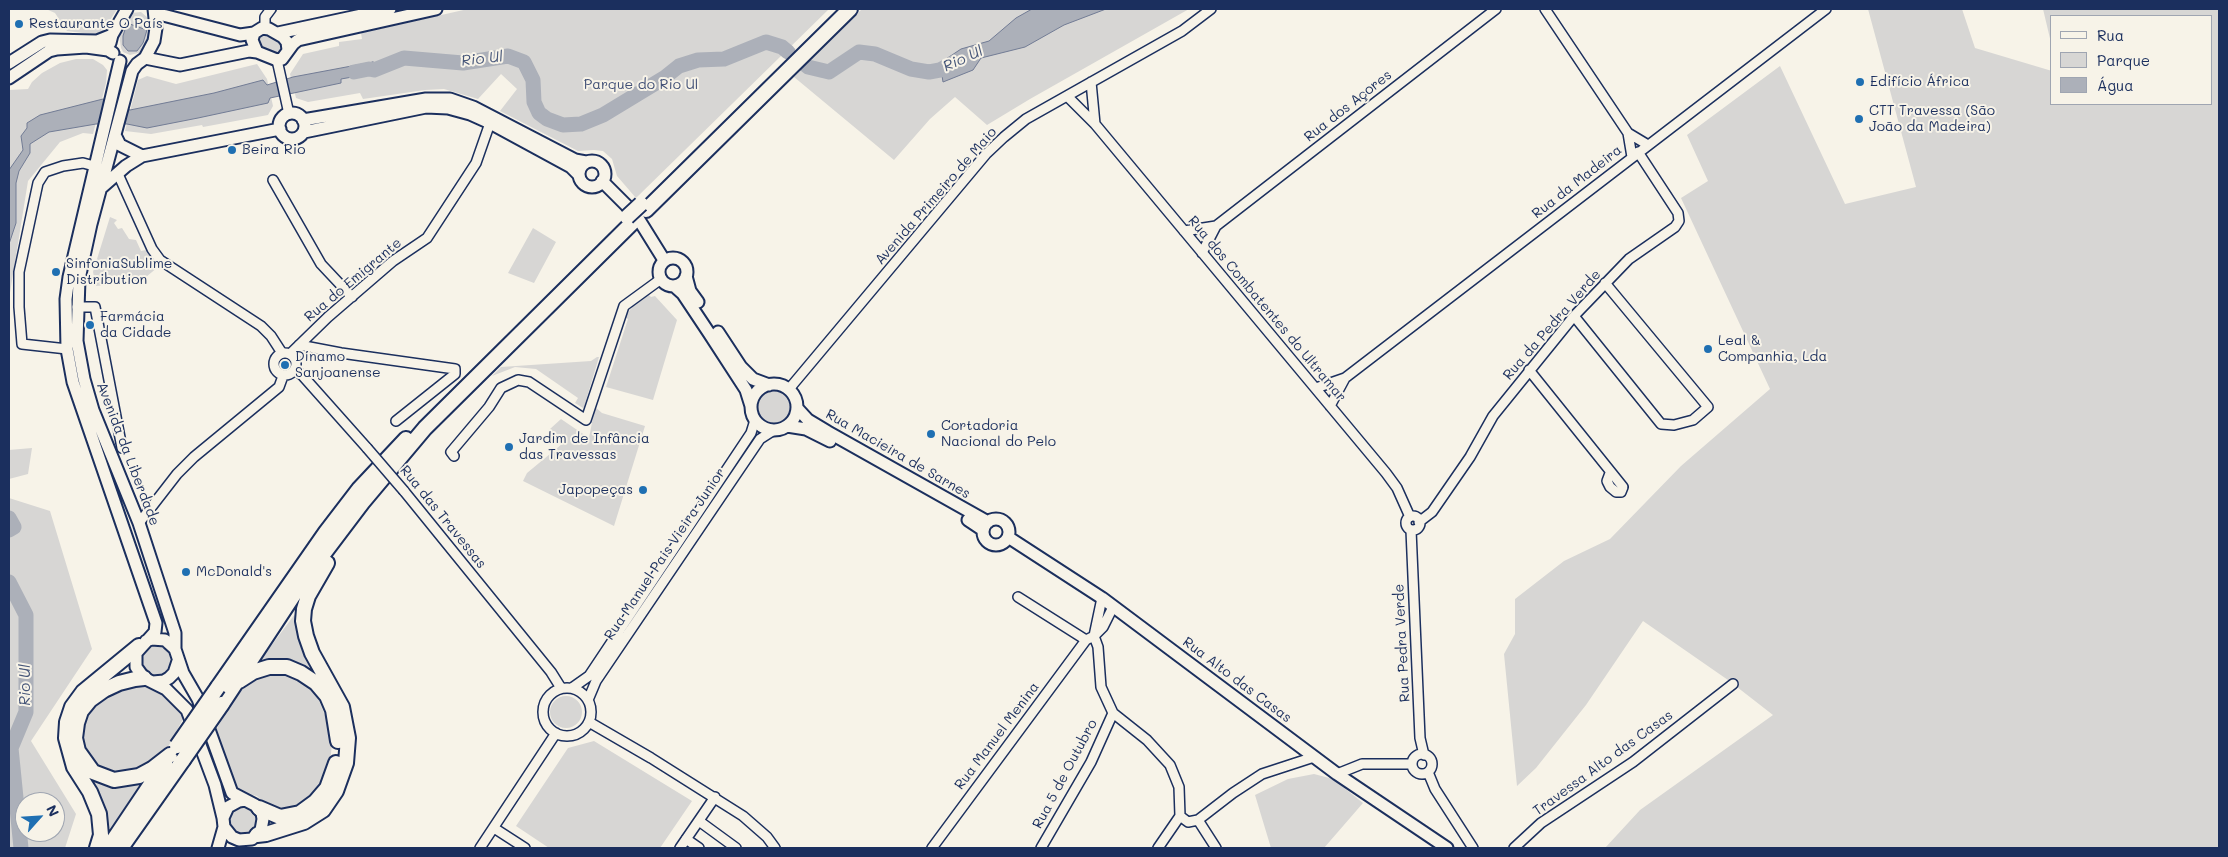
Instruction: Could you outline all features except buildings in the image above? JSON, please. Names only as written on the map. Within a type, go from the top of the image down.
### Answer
[{"type":"highway","points":[[108,848],[176,754],[222,704],[303,581],[362,503],[435,417],[839,9]]},
{"type":"highway","points":[[643,207],[850,9]]},
{"type":"highway","points":[[121,848],[218,687],[326,532],[359,489],[427,417],[630,220]]},
{"type":"highway","points":[[247,841],[304,822],[323,810],[336,792],[346,763],[348,738],[342,706],[312,653],[306,636],[304,609],[317,579],[379,485]]},
{"type":"highway","points":[[97,848],[101,835],[99,814],[90,792],[74,767],[66,738],[67,722],[72,707],[83,692],[143,644]]},
{"type":"highway","points":[[236,683],[253,672],[269,667],[288,667],[301,673],[316,683],[327,696],[338,738],[337,761],[327,788],[315,802],[300,813],[280,817],[259,808]]},
{"type":"highway","points":[[148,680],[135,679],[119,683],[104,690],[90,700],[81,710],[77,723],[75,738],[78,751],[93,772],[114,780],[139,776],[176,754]]},
{"type":"main road","points":[[9,63],[42,42],[50,40],[97,41],[112,35],[126,9]]},
{"type":"main road","points":[[278,33],[390,9]]},
{"type":"main road","points":[[9,78],[50,51],[86,47],[105,50],[126,65],[141,61],[180,65],[249,51],[277,60],[282,58],[298,40],[436,9]]},
{"type":"main road","points":[[154,10],[163,15],[240,35],[254,34],[265,28],[278,33],[287,42],[288,50]]},
{"type":"main road","name":"Avenida da Liberdade","points":[[154,10],[156,28],[154,41],[132,71],[79,279],[76,307],[77,341],[84,379],[93,410],[139,523],[175,633],[175,649],[183,674],[198,699],[232,793],[259,808]]},
{"type":"main road","points":[[254,34],[252,40],[257,52]]},
{"type":"main road","name":"Avenida da Liberdade","points":[[112,35],[110,41],[116,57],[113,90],[94,166],[66,299],[67,349],[73,382],[154,612],[155,632],[143,644],[134,660],[139,674],[148,680]]},
{"type":"main road","points":[[303,120],[426,99],[450,99],[473,106],[575,160],[594,161],[600,164],[605,174],[602,181],[596,186],[589,186],[582,182],[581,168],[586,162]]},
{"type":"main road","points":[[304,132],[303,120],[297,114],[288,114],[280,122],[280,130],[284,137],[289,139],[297,138],[304,132],[426,107],[448,108],[470,114],[490,123],[571,167],[580,175]]},
{"type":"main road","points":[[102,187],[142,156],[280,130]]},
{"type":"main road","points":[[116,137],[120,145],[142,156]]},
{"type":"main road","points":[[602,181],[633,210],[664,260]]},
{"type":"main road","points":[[751,406],[757,392],[769,385],[776,384],[789,389],[796,401],[797,408],[792,421],[787,426],[774,430],[761,426],[755,420],[746,390],[683,294],[674,286],[666,284],[661,279],[659,267],[664,260],[673,258],[681,260],[686,267],[690,291],[741,367],[753,379],[769,385]]},
{"type":"main road","points":[[674,286],[686,276]]},
{"type":"main road","name":"Rua Macieira de Sarnes","points":[[797,408],[808,420],[985,526]]},
{"type":"main road","name":"Rua Macieira de Sarnes","points":[[787,426],[806,429],[825,438],[985,526]]},
{"type":"main road","points":[[996,519],[1004,522],[1008,529],[1008,537],[1002,544],[994,546],[984,538],[985,526],[996,519]]},
{"type":"main road","name":"Rua Alto das Casas","points":[[1008,537],[1102,598],[1337,774],[1447,848]]},
{"type":"main road","points":[[143,644],[152,639],[165,640],[175,649]]},
{"type":"main road","points":[[148,680],[164,681],[169,678],[174,673],[178,661]]},
{"type":"main road","points":[[148,680],[166,689],[187,710],[215,785],[224,822],[232,837],[247,841],[263,825],[259,808]]},
{"type":"main road","points":[[218,848],[228,807],[233,803],[245,800]]},
{"type":"street","points":[[265,28],[265,16],[271,9]]},
{"type":"street","name":"Avenida Primeiro de Maio","points":[[789,389],[986,154],[1004,136],[1026,119],[1182,31],[1211,9]]},
{"type":"street","name":"Rua dos Açores","points":[[1202,253],[1216,226],[1496,9]]},
{"type":"street","points":[[1545,9],[1628,133],[1635,155]]},
{"type":"street","name":"Rua da Madeira","points":[[1316,388],[1345,378],[1826,9]]},
{"type":"street","points":[[277,60],[288,114]]},
{"type":"street","points":[[1092,82],[1095,124]]},
{"type":"street","name":"Rua dos Combatentes do Ultramar","points":[[1067,96],[1095,124],[1316,388],[1397,488],[1410,517]]},
{"type":"street","name":"Rua do Emigrante","points":[[286,353],[299,344],[393,261],[427,238],[476,163],[490,123]]},
{"type":"street","points":[[1628,133],[1648,145]]},
{"type":"street","name":"Rua da Pedra Verde","points":[[1419,522],[1432,512],[1470,457],[1494,416],[1574,316],[1629,259],[1675,227],[1679,221],[1678,213],[1635,155]]},
{"type":"street","points":[[67,349],[22,344],[19,272],[38,183],[45,172],[63,166],[82,163],[94,166]]},
{"type":"street","points":[[118,174],[152,249],[160,260],[261,326],[286,353],[296,360],[295,370],[283,376],[277,372],[274,365],[276,358],[286,353]]},
{"type":"street","points":[[273,180],[321,264],[352,297]]},
{"type":"street","name":"Rua dos Açores","points":[[1184,231],[1216,226]]},
{"type":"street","points":[[454,456],[451,452],[489,407],[501,388],[518,380],[529,382],[586,420],[624,306],[661,279]]},
{"type":"street","points":[[1574,316],[1661,424],[1674,425],[1693,420],[1708,407],[1605,283]]},
{"type":"street","points":[[76,307],[96,308],[122,448]]},
{"type":"street","points":[[299,344],[341,353],[455,369],[456,374],[396,421]]},
{"type":"street","name":"Rua das Travessas","points":[[295,370],[302,375],[404,491],[551,672],[561,688]]},
{"type":"street","points":[[1529,370],[1610,473]]},
{"type":"street","points":[[139,523],[177,474],[279,387],[283,376]]},
{"type":"street","name":"Rua da Madeira","points":[[1330,406],[1345,378]]},
{"type":"street","name":"Rua Manuel Pais Vieira Junior","points":[[572,688],[589,676],[746,441],[755,420]]},
{"type":"street","name":"Rua Manuel Pais Vieira Junior","points":[[588,700],[596,681],[760,439],[774,430]]},
{"type":"street","points":[[1410,517],[1416,517],[1419,522],[1416,529],[1411,530],[1406,524],[1410,517]]},
{"type":"street","name":"Rua Pedra Verde","points":[[1411,530],[1420,738],[1424,755]]},
{"type":"street","points":[[1018,597],[1090,638],[1098,647],[1101,686],[1113,713],[1147,740],[1170,765],[1178,787],[1180,816],[1158,848]]},
{"type":"street","points":[[1090,638],[1102,598]]},
{"type":"street","name":"Rua Manuel Menina","points":[[932,848],[1090,638],[1103,628],[1113,606]]},
{"type":"street","name":"Travessa Alto das Casas","points":[[1514,848],[1542,823],[1633,762],[1733,684]]},
{"type":"street","points":[[561,688],[572,688],[583,693],[591,709],[589,722],[577,733],[566,736],[556,733],[546,722],[543,708],[549,695],[561,688]]},
{"type":"street","name":"Rua 5 de Outubro","points":[[1041,848],[1091,762],[1113,713]]},
{"type":"street","points":[[589,722],[715,797],[743,816],[768,837],[775,848]]},
{"type":"street","points":[[480,848],[556,733]]},
{"type":"street","points":[[1424,755],[1431,761],[1431,767],[1428,772],[1422,774],[1416,772],[1412,764],[1417,756],[1424,755]]},
{"type":"street","points":[[1180,816],[1188,822],[1198,820],[1262,774],[1314,757]]},
{"type":"street","points":[[1337,774],[1362,764],[1412,764]]},
{"type":"street","points":[[1428,772],[1435,789],[1473,848]]},
{"type":"street","points":[[680,848],[715,797]]},
{"type":"street","points":[[1198,820],[1216,848]]},
{"type":"street","points":[[698,821],[736,848]]},
{"type":"street","points":[[494,828],[525,848]]},
{"type":"street","points":[[686,839],[699,848]]},
{"type":"green space","points":[[46,9],[117,9],[99,35],[67,31],[55,13]]},
{"type":"green space","name":"Parque do Rio Ul","points":[[468,9],[829,9],[636,198],[617,176],[612,159],[603,151],[578,151],[500,111],[517,89],[501,74],[478,99],[444,89],[363,99],[360,93],[308,102],[296,98],[290,74],[303,54],[339,46],[339,42],[362,39],[361,33]]},
{"type":"green space","points":[[862,9],[1189,9],[987,125],[955,97],[930,119],[894,160],[794,77]]},
{"type":"green space","points":[[1868,9],[1962,9],[1975,48],[2050,70],[2050,105],[2213,105],[2213,15],[2050,15],[2050,39],[2043,9],[2219,9],[2219,848],[1605,848],[1640,810],[1773,715],[1728,680],[1643,621],[1586,705],[1536,768],[1517,786],[1504,654],[1515,634],[1515,599],[1564,561],[1610,539],[1681,466],[1770,389],[1681,198],[1708,181],[1687,135],[1780,66],[1845,204],[1916,187]]},
{"type":"green space","points":[[141,12],[148,18],[150,33],[142,52],[130,55],[123,52],[119,34],[127,17],[132,13]]},
{"type":"green space","points":[[263,35],[271,36],[280,42],[280,52],[274,54],[260,46],[259,38]]},
{"type":"green space","points":[[76,59],[93,59],[107,70],[106,83],[93,134],[83,133],[60,142],[28,181],[9,299],[9,90],[28,89],[32,82],[42,73],[60,63]]},
{"type":"green space","points":[[257,64],[267,79],[273,106],[268,115],[151,134],[125,131],[138,80],[147,76],[176,84]]},
{"type":"green space","points":[[110,217],[117,220],[114,223],[118,229],[122,228],[129,239],[136,240],[141,251],[146,250],[158,267],[146,277],[128,284],[126,279],[96,286],[93,272]]},
{"type":"green space","points":[[533,228],[556,242],[534,283],[508,273]]},
{"type":"green space","points":[[648,294],[651,297],[655,296],[677,320],[653,400],[606,387],[628,319],[625,317],[632,307]]},
{"type":"green space","points":[[599,357],[583,408],[575,403],[578,398],[536,369],[515,367],[492,376],[501,367],[591,361]]},
{"type":"green space","points":[[774,391],[780,392],[785,396],[789,401],[789,413],[785,418],[780,422],[774,423],[768,422],[763,418],[759,413],[758,407],[759,401],[763,396],[768,392]]},
{"type":"green space","points":[[595,407],[602,413],[645,426],[614,526],[523,481],[527,473],[562,444],[550,429],[561,419],[589,438]]},
{"type":"green space","points":[[32,448],[28,474],[9,479],[9,450]]},
{"type":"green space","points":[[9,498],[50,511],[92,649],[31,741],[62,792],[15,792],[15,842],[65,842],[65,796],[76,814],[65,848],[9,848]]},
{"type":"green space","points":[[298,610],[328,690],[284,661],[259,662]]},
{"type":"green space","points":[[156,644],[162,645],[167,649],[171,654],[171,666],[167,671],[162,675],[156,676],[150,675],[145,671],[141,666],[140,660],[141,654],[145,649],[150,645]]},
{"type":"green space","points":[[267,674],[286,674],[304,682],[317,696],[329,725],[332,745],[330,762],[323,783],[311,798],[291,811],[282,811],[267,806],[257,796],[239,792],[234,788],[216,730],[234,698],[246,684],[252,679]]},
{"type":"green space","points":[[138,684],[165,694],[178,706],[184,717],[168,747],[158,757],[139,769],[113,773],[103,770],[88,760],[82,741],[82,722],[93,703],[115,689]]},
{"type":"green space","points":[[566,696],[572,697],[577,701],[581,706],[581,718],[577,723],[572,727],[566,728],[560,727],[555,723],[551,718],[550,712],[551,706],[555,701],[560,697]]},
{"type":"green space","points":[[594,741],[692,801],[660,848],[549,848],[516,826],[568,748]]},
{"type":"green space","points":[[81,768],[144,781],[106,836]]},
{"type":"green space","points":[[1314,774],[1333,779],[1363,803],[1324,848],[1271,848],[1255,795],[1288,779]]},
{"type":"green space","points":[[243,806],[253,810],[257,820],[253,830],[243,834],[233,830],[229,820],[233,810]]},
{"type":"water","points":[[1032,9],[1106,9],[1064,25],[1025,47],[981,58],[973,70],[943,82],[940,63],[961,49],[989,41],[1016,18]]},
{"type":"water","points":[[127,23],[147,30],[143,43],[137,51],[128,51],[123,45],[123,36]]},
{"type":"water","points":[[373,62],[375,73],[341,79],[341,83],[270,98],[268,103],[147,128],[127,124],[96,124],[49,132],[30,144],[30,153],[19,171],[16,183],[16,223],[9,244],[9,170],[23,150],[21,136],[27,128],[27,123],[40,115],[103,99],[130,110],[214,93],[263,80],[267,85],[293,77]]},
{"type":"waterway","name":"Rio Ul","points":[[354,72],[374,70],[404,58],[463,63],[508,56],[524,62],[533,80],[534,102],[539,113],[547,119],[563,125],[581,124],[603,115],[664,78],[679,66],[698,60],[724,59],[766,42],[782,47],[788,52]]},
{"type":"waterway","name":"Rio Ul","points":[[803,63],[808,67],[829,72],[859,52],[875,54],[911,69],[929,72],[940,70],[957,61]]},
{"type":"waterway","name":"Rio Ul","points":[[9,518],[14,527],[9,530]]},
{"type":"waterway","name":"Rio Ul","points":[[9,582],[26,615],[26,712],[11,748],[21,848]]},
{"type":"place","name":"Restaurante O País","points":[[19,24]]},
{"type":"place","name":"Edifício África","points":[[1860,82]]},
{"type":"place","name":"CTT Travessa (São João da Madeira)","points":[[1859,119]]},
{"type":"place","name":"Beira Rio","points":[[232,150]]},
{"type":"place","name":"SinfoniaSublime Distribution","points":[[56,272]]},
{"type":"place","name":"Farmácia da Cidade","points":[[90,325]]},
{"type":"place","name":"Leal & Companhia, Lda","points":[[1708,349]]},
{"type":"place","name":"Dínamo Sanjoanense","points":[[285,365]]},
{"type":"place","name":"Cortadoria Nacional do Pelo","points":[[931,434]]},
{"type":"place","name":"Jardim de Infância das Travessas","points":[[509,447]]},
{"type":"place","name":"Japopeças","points":[[643,490]]},
{"type":"place","name":"McDonald's","points":[[186,572]]}]
